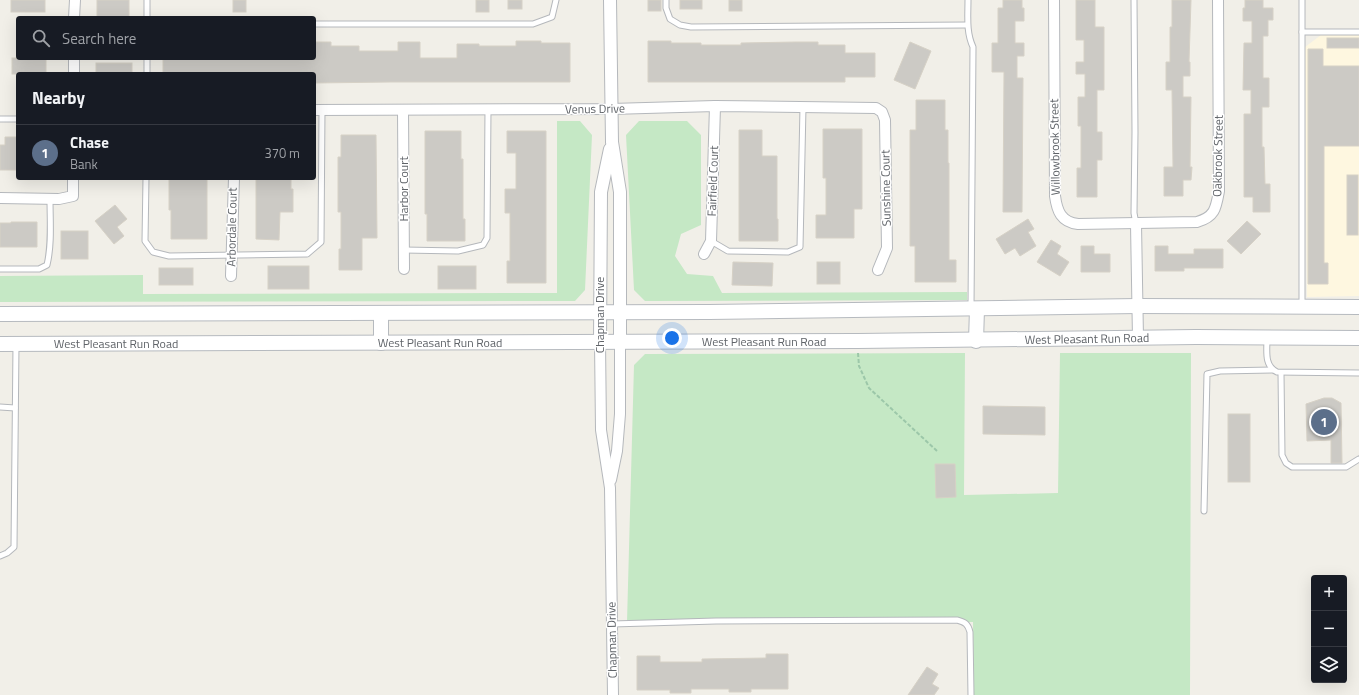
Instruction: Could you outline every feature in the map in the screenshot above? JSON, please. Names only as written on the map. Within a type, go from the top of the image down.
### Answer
[{"type":"main road","points":[[0,314],[621,312],[1138,306],[1359,307]]},
{"type":"main road","points":[[974,309],[976,340]]},
{"type":"main road","points":[[381,313],[382,343]]},
{"type":"main road","name":"West Pleasant Run Road","points":[[0,344],[858,342],[1138,338],[1359,338]]},
{"type":"street","points":[[74,16],[75,0]]},
{"type":"street","name":"Chapman Drive","points":[[610,0],[612,142],[620,192],[621,312],[620,414],[617,452],[610,488]]},
{"type":"street","name":"Willowbrook Street","points":[[1054,0],[1056,205],[1060,214],[1072,223],[1136,224]]},
{"type":"street","name":"Oakbrook Street","points":[[1136,224],[1201,221],[1210,217],[1217,203],[1219,191],[1218,0]]},
{"type":"street","points":[[74,60],[74,72]]},
{"type":"street","name":"Venus Drive","points":[[318,110],[611,109],[715,106],[876,108]]},
{"type":"street","name":"Fairfield Court","points":[[704,254],[711,241],[715,106]]},
{"type":"street","name":"Sunshine Court","points":[[876,108],[882,112],[885,120],[887,248],[878,270]]},
{"type":"street","name":"Harbor Court","points":[[403,110],[404,269]]},
{"type":"street","name":"Chapman Drive","points":[[612,142],[601,192],[600,342],[601,430],[610,488],[613,695]]},
{"type":"street","points":[[0,198],[59,199],[73,196],[73,180]]},
{"type":"street","name":"Arbordale Court","points":[[231,276],[234,180]]},
{"type":"street","points":[[1136,224],[1138,338]]},
{"type":"lane","points":[[147,0],[147,16]]},
{"type":"lane","points":[[316,24],[533,24],[552,17],[556,0]]},
{"type":"lane","points":[[666,0],[666,8],[670,19],[680,25],[691,28],[967,25]]},
{"type":"lane","points":[[968,0],[967,25],[969,39],[973,47],[974,309]]},
{"type":"lane","points":[[1134,0],[1134,213],[1136,224]]},
{"type":"lane","points":[[1302,0],[1302,307]]},
{"type":"lane","points":[[1302,32],[1359,32]]},
{"type":"lane","points":[[147,60],[147,72]]},
{"type":"lane","points":[[711,241],[728,251],[788,252],[800,247],[803,107]]},
{"type":"lane","points":[[404,250],[458,251],[483,245],[487,238],[488,109]]},
{"type":"lane","points":[[146,180],[145,241],[153,252],[169,256],[307,254],[321,242],[318,110]]},
{"type":"lane","points":[[0,119],[16,119]]},
{"type":"lane","points":[[0,269],[39,268],[47,265],[50,236],[50,199]]},
{"type":"lane","points":[[1267,337],[1268,363],[1273,370]]},
{"type":"lane","points":[[0,556],[7,553],[14,547],[16,344]]},
{"type":"lane","points":[[1204,511],[1207,374],[1220,371],[1273,370],[1281,373],[1359,373]]},
{"type":"lane","points":[[1281,373],[1282,455],[1286,463],[1292,467],[1346,468],[1359,459]]},
{"type":"lane","points":[[0,407],[15,408]]},
{"type":"lane","points":[[612,624],[724,621],[963,621],[968,625],[970,632],[972,695]]},
{"type":"path","points":[[858,342],[859,366],[869,388],[937,451]]},
{"type":"shaded area","points":[[1325,32],[1359,32],[1359,296],[1307,297],[1305,47]]},
{"type":"green space","points":[[557,121],[580,121],[592,135],[585,290],[575,301],[0,302],[0,276],[143,275],[143,294],[557,293]]},
{"type":"green space","points":[[639,121],[687,121],[701,135],[701,225],[681,234],[675,256],[687,274],[713,276],[722,293],[967,292],[967,300],[645,301],[634,290],[626,135]]},
{"type":"green space","points":[[965,353],[964,495],[1058,493],[1060,353],[1191,353],[1190,695],[974,695],[973,622],[627,622],[634,365],[645,354]]},
{"type":"building","points":[[11,0],[45,0],[45,12],[11,12]]},
{"type":"building","points":[[97,0],[129,0],[129,16],[97,16]]},
{"type":"building","points":[[233,0],[246,0],[246,12],[233,12]]},
{"type":"building","points":[[476,0],[489,0],[489,12],[476,12]]},
{"type":"building","points":[[508,0],[522,0],[522,9],[508,9]]},
{"type":"building","points":[[648,0],[661,0],[661,11],[648,11]]},
{"type":"building","points":[[680,0],[702,0],[702,9],[680,9]]},
{"type":"building","points":[[729,0],[742,0],[742,11],[729,11]]},
{"type":"building","points":[[1003,0],[1022,0],[1022,8],[1024,8],[1024,21],[1015,21],[1015,43],[1024,43],[1024,56],[1017,56],[1017,78],[1023,78],[1022,212],[1003,212],[1004,72],[992,72],[992,43],[998,43],[998,8],[1003,8]]},
{"type":"building","points":[[1076,0],[1095,0],[1095,27],[1104,27],[1104,90],[1097,90],[1097,132],[1102,132],[1102,160],[1097,160],[1097,197],[1077,197],[1077,168],[1081,168],[1081,126],[1078,126],[1078,97],[1085,97],[1085,74],[1076,74],[1076,62],[1084,62],[1084,40],[1076,40]]},
{"type":"building","points":[[1172,0],[1191,0],[1190,76],[1183,76],[1183,97],[1191,97],[1190,167],[1192,167],[1191,180],[1183,180],[1183,196],[1164,196],[1164,167],[1173,167],[1172,90],[1166,90],[1166,62],[1170,62]]},
{"type":"building","points":[[1245,0],[1263,0],[1263,8],[1273,8],[1273,20],[1268,20],[1268,36],[1263,36],[1263,78],[1269,78],[1269,107],[1262,107],[1262,147],[1264,147],[1265,184],[1270,184],[1270,212],[1253,212],[1253,197],[1244,197],[1244,114],[1251,114],[1251,90],[1243,90],[1244,43],[1252,43],[1252,21],[1243,21],[1243,8],[1245,8]]},
{"type":"building","points":[[1327,38],[1359,38],[1359,48],[1327,48]]},
{"type":"building","points":[[516,41],[570,43],[570,82],[316,83],[316,72],[163,72],[163,60],[316,60],[316,42],[331,42],[331,46],[359,46],[359,51],[398,51],[398,42],[420,42],[420,58],[457,58],[457,44],[479,44],[479,46],[516,46]]},
{"type":"building","points":[[648,41],[701,43],[701,45],[818,42],[818,45],[845,45],[845,53],[875,53],[875,77],[845,77],[845,82],[648,82]]},
{"type":"building","points":[[910,42],[931,51],[915,89],[894,80]]},
{"type":"building","points":[[1308,49],[1323,49],[1323,66],[1359,66],[1359,146],[1324,146],[1324,263],[1328,263],[1328,284],[1308,284]]},
{"type":"building","points":[[12,58],[16,58],[16,60],[46,60],[46,72],[16,72],[16,74],[12,74]]},
{"type":"building","points":[[96,63],[132,63],[132,72],[96,72]]},
{"type":"building","points":[[916,100],[945,100],[945,130],[948,130],[949,163],[949,260],[956,260],[956,282],[915,282],[915,246],[910,246],[910,130],[916,130]]},
{"type":"building","points":[[823,129],[862,129],[862,209],[854,209],[854,238],[816,238],[816,215],[826,215],[826,178],[823,178]]},
{"type":"building","points":[[739,130],[762,130],[762,156],[777,156],[778,241],[739,241]]},
{"type":"building","points":[[425,131],[461,131],[465,241],[427,241],[427,214],[425,214]]},
{"type":"building","points":[[507,131],[546,131],[546,283],[507,283],[507,261],[510,261],[510,213],[505,213],[505,189],[516,189],[516,153],[507,153]]},
{"type":"building","points":[[341,135],[376,135],[377,238],[362,238],[362,270],[339,270],[339,249],[341,249],[341,212],[338,212],[338,157],[341,157]]},
{"type":"building","points":[[5,137],[16,137],[16,170],[0,170],[0,145],[5,145]]},
{"type":"building","points":[[1347,175],[1358,175],[1358,235],[1347,235]]},
{"type":"building","points":[[169,180],[207,180],[207,239],[171,239],[171,210],[169,210]]},
{"type":"building","points":[[256,180],[291,180],[291,189],[293,189],[293,212],[280,212],[279,240],[256,239]]},
{"type":"building","points":[[115,205],[127,219],[117,227],[124,236],[114,244],[95,221]]},
{"type":"building","points":[[1028,219],[1034,229],[1028,232],[1036,246],[1020,256],[1015,248],[1005,254],[996,239]]},
{"type":"building","points":[[1247,221],[1261,234],[1241,254],[1227,241]]},
{"type":"building","points":[[37,222],[37,247],[0,247],[0,223]]},
{"type":"building","points":[[61,231],[88,231],[88,259],[61,259]]},
{"type":"building","points":[[1051,240],[1061,246],[1057,254],[1069,262],[1060,276],[1037,262]]},
{"type":"building","points":[[1081,246],[1094,246],[1094,254],[1110,254],[1110,272],[1081,272]]},
{"type":"building","points":[[1155,246],[1168,246],[1168,254],[1194,254],[1194,249],[1223,249],[1223,268],[1184,268],[1184,271],[1155,271]]},
{"type":"building","points":[[733,262],[773,263],[772,286],[732,285]]},
{"type":"building","points":[[817,262],[840,262],[840,284],[817,284]]},
{"type":"building","points":[[268,266],[309,266],[309,289],[268,289]]},
{"type":"building","points":[[438,266],[476,266],[476,289],[438,289]]},
{"type":"building","points":[[159,268],[193,268],[193,285],[159,285]]},
{"type":"building","points":[[1324,398],[1332,398],[1341,403],[1342,463],[1331,463],[1331,440],[1307,441],[1306,404]]},
{"type":"building","points":[[983,406],[1045,407],[1045,435],[983,434]]},
{"type":"building","points":[[1228,414],[1250,414],[1250,482],[1228,482]]},
{"type":"building","points":[[935,464],[955,464],[956,497],[936,498]]},
{"type":"building","points":[[766,654],[788,654],[788,689],[751,689],[751,692],[729,692],[729,689],[691,689],[691,693],[670,693],[670,690],[637,690],[637,656],[660,656],[660,662],[702,662],[702,659],[766,658]]},
{"type":"building","points":[[927,667],[938,674],[932,684],[939,688],[934,695],[908,695]]},
{"type":"place","name":"Chase","points":[[1324,422]]}]
